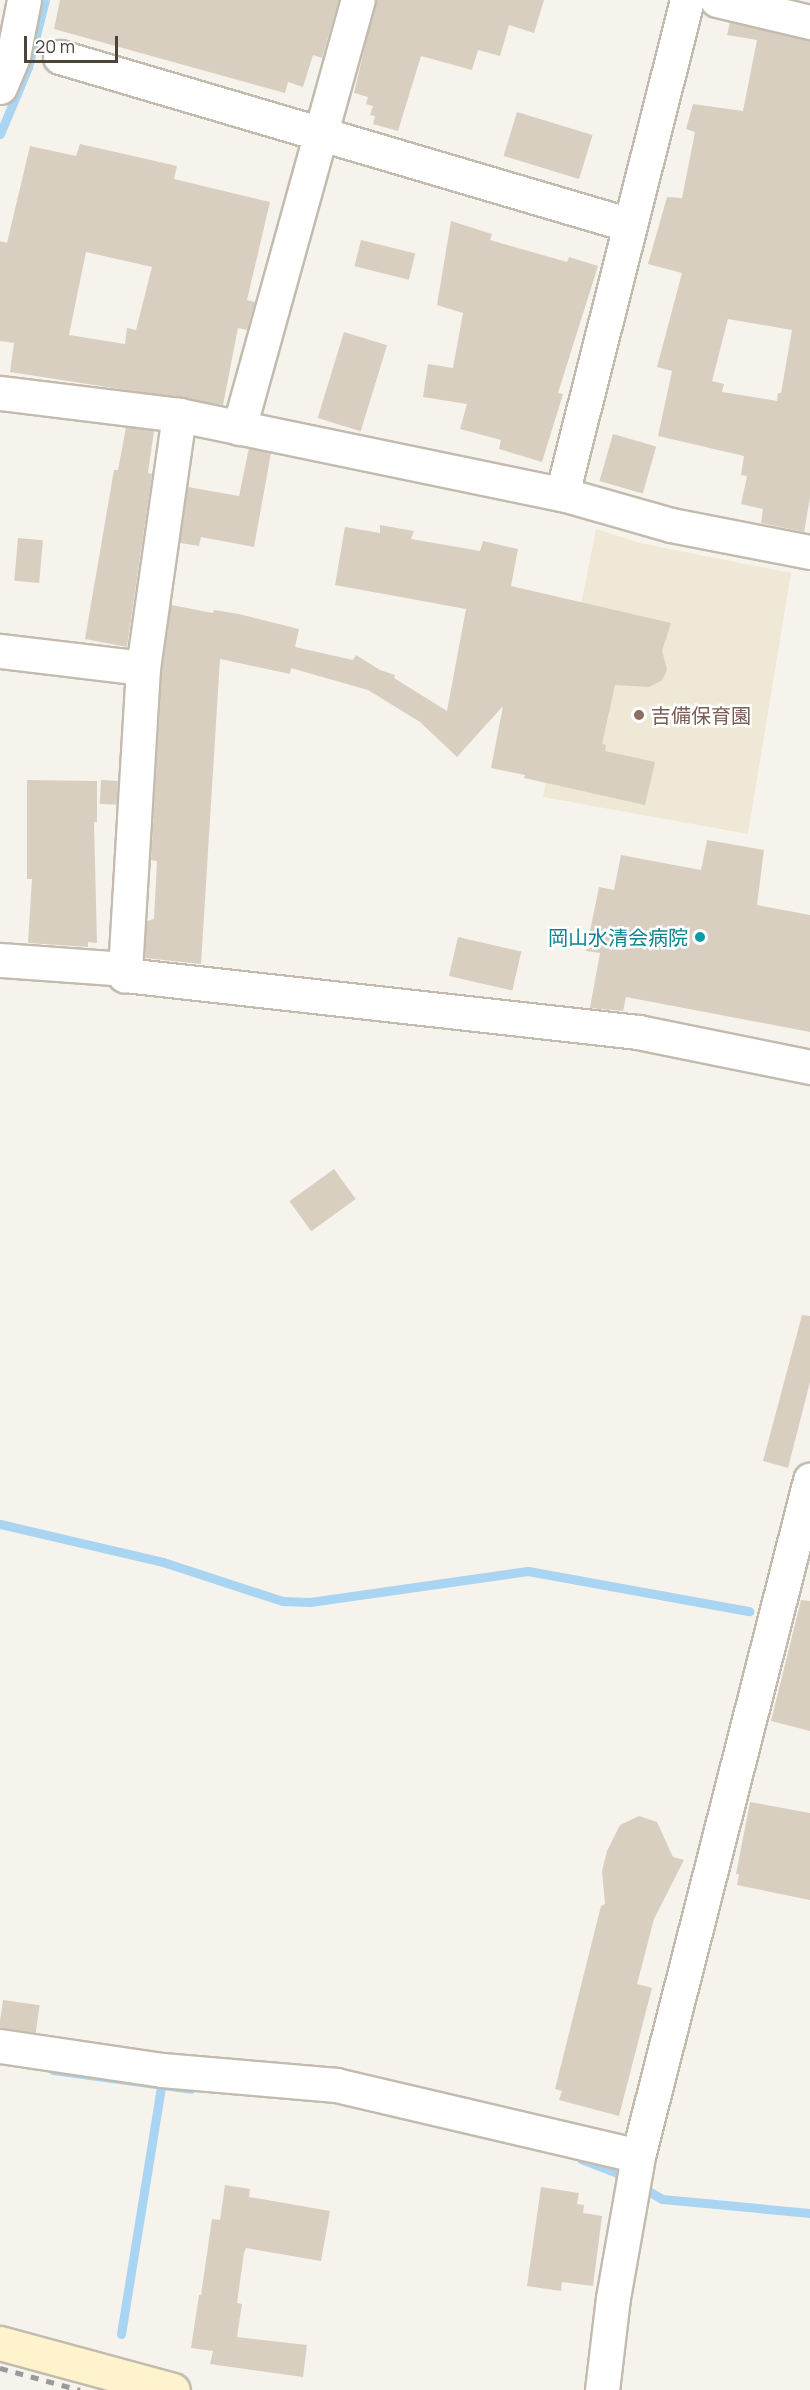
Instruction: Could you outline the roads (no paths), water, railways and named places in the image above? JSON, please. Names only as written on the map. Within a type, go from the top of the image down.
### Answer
[{"type":"main road","points":[[0,2343],[173,2390]]},
{"type":"street","points":[[0,87],[6,54],[24,0]]},
{"type":"street","points":[[239,428],[358,0]]},
{"type":"street","points":[[562,494],[687,0]]},
{"type":"street","points":[[717,0],[810,22]]},
{"type":"street","points":[[60,57],[630,225]]},
{"type":"street","points":[[0,393],[179,415],[562,494],[671,525],[810,552]]},
{"type":"street","points":[[179,415],[143,668],[125,975],[638,1032],[810,1067]]},
{"type":"street","points":[[0,651],[143,668]]},
{"type":"street","points":[[0,960],[125,969]]},
{"type":"street","points":[[602,2390],[613,2298],[635,2173],[810,1480]]},
{"type":"street","points":[[0,2046],[162,2070],[336,2085],[635,2173]]},
{"type":"waterway","points":[[0,134],[28,67],[45,0]]},
{"type":"waterway","points":[[0,1524],[163,1562],[282,1601],[310,1602],[528,1571],[749,1611]]},
{"type":"waterway","points":[[53,2070],[191,2089]]},
{"type":"waterway","points":[[121,2334],[161,2087]]},
{"type":"waterway","points":[[581,2159],[617,2173],[662,2199],[810,2213]]},
{"type":"railway","points":[[0,2368],[80,2390]]},
{"type":"place","name":"吉備保育園","points":[[639,715]]},
{"type":"place","name":"岡山水清会病院","points":[[700,937]]}]
